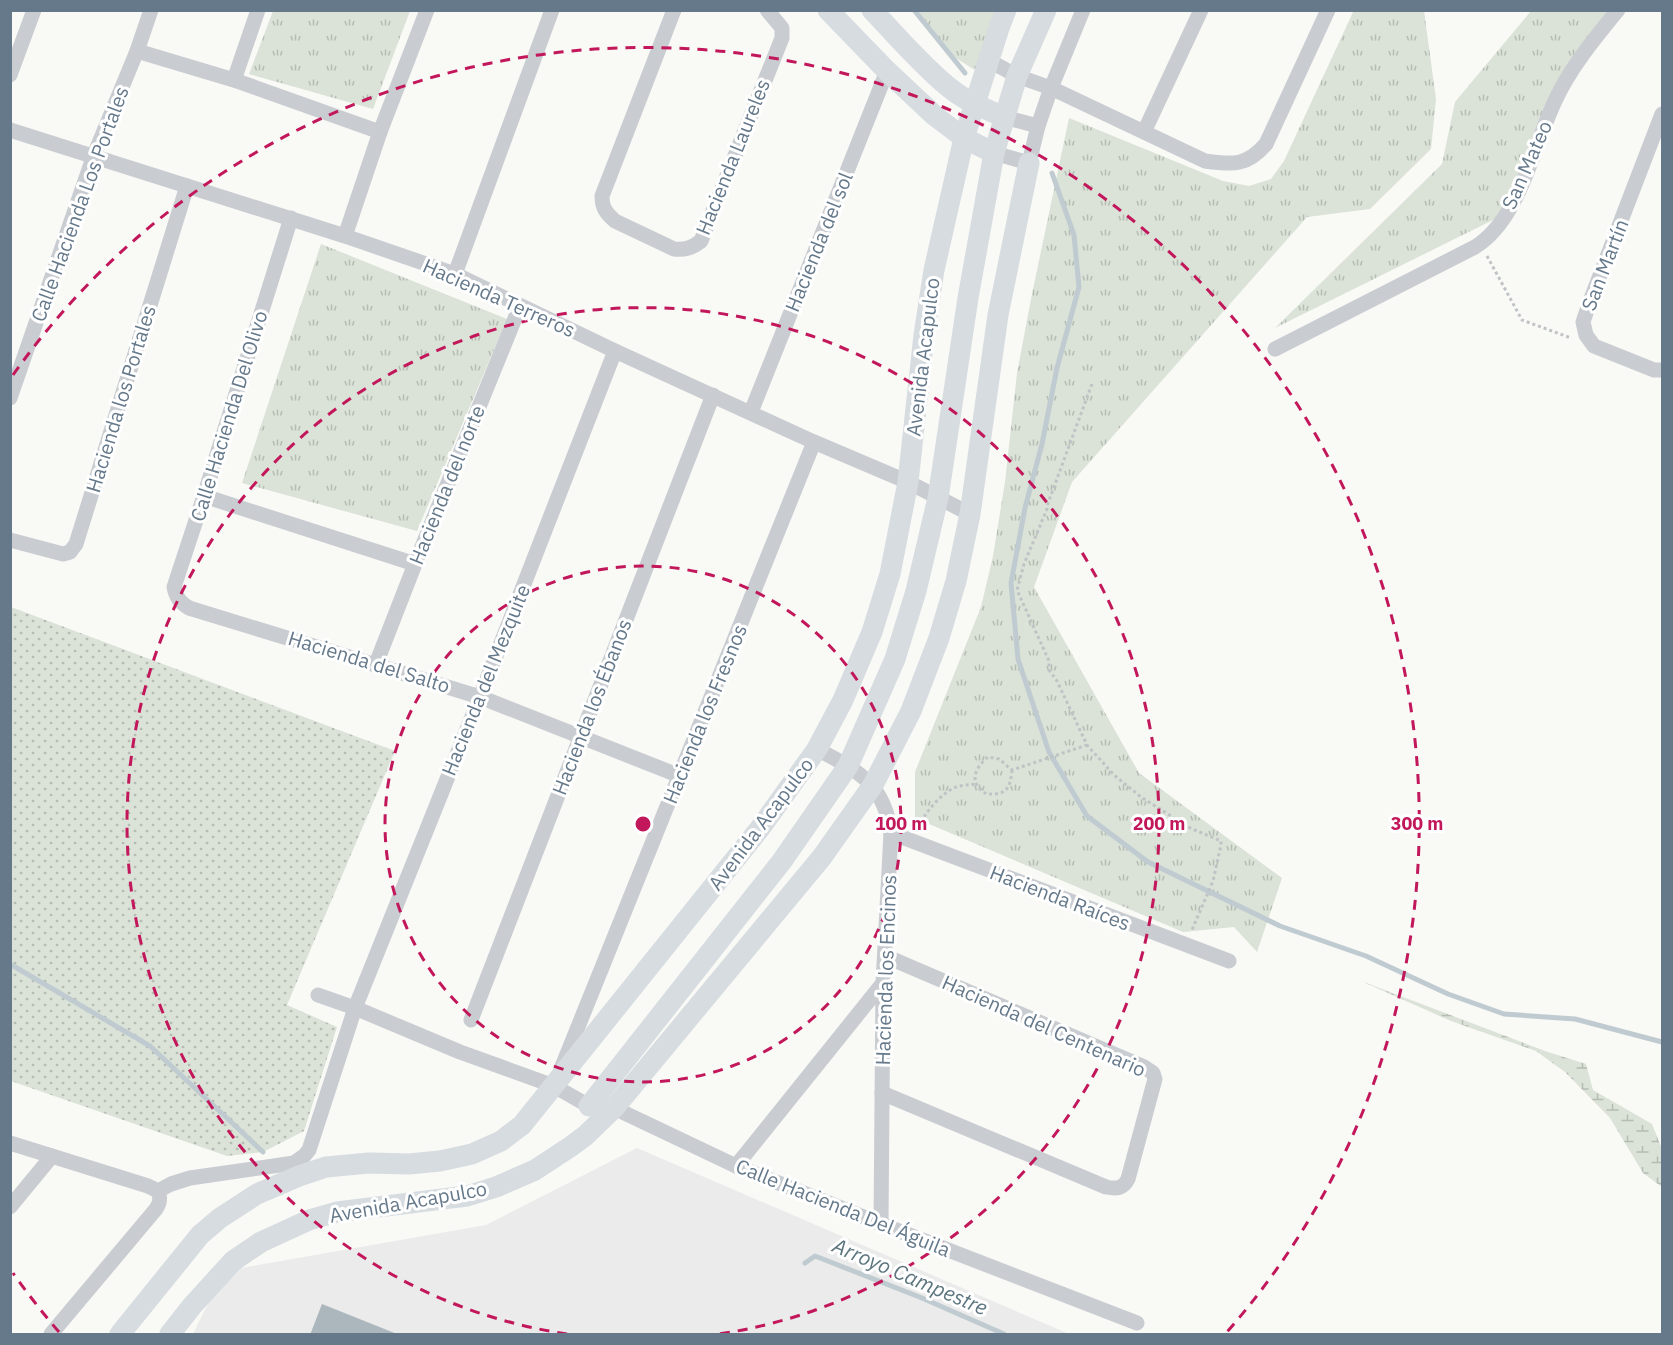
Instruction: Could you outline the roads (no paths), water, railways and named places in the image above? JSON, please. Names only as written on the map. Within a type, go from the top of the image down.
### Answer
[{"type":"street","points":[[10,75],[34,10]]},
{"type":"street","name":"Calle Hacienda Los Portales","points":[[10,398],[94,155],[137,51],[151,10]]},
{"type":"street","points":[[234,80],[258,10]]},
{"type":"street","points":[[345,236],[380,132],[427,10]]},
{"type":"street","points":[[455,274],[552,10]]},
{"type":"street","name":"Hacienda Laureles","points":[[674,10],[602,196],[602,207],[615,221],[674,249],[684,250],[700,241],[782,38],[782,28],[767,10]]},
{"type":"street","points":[[828,10],[887,71],[935,116],[964,138],[994,153],[1029,163],[1051,88],[1083,10]]},
{"type":"street","points":[[872,10],[951,90],[974,104],[1004,117],[1038,126]]},
{"type":"street","name":"Avenida Acapulco","points":[[120,1335],[200,1235],[220,1218],[257,1194],[326,1167],[369,1163],[409,1164],[440,1161],[472,1154],[501,1141],[522,1125],[761,827],[817,749],[843,700],[872,632],[890,574],[908,482],[924,335],[934,270],[964,138],[1006,10]]},
{"type":"street","name":"Avenida Acapulco","points":[[589,1106],[782,861],[848,766],[895,659],[916,591],[938,498],[968,298],[994,153],[1017,75],[1046,10]]},
{"type":"street","points":[[1144,132],[1201,10]]},
{"type":"street","points":[[988,60],[1205,160],[1222,164],[1242,163],[1256,156],[1266,144],[1328,10]]},
{"type":"street","name":"San Mateo","points":[[1275,349],[1480,244],[1498,228],[1520,188],[1555,101],[1567,78],[1618,10]]},
{"type":"street","points":[[137,51],[234,80],[380,132]]},
{"type":"street","name":"Hacienda del sol","points":[[751,412],[887,71]]},
{"type":"street","name":"San Martín","points":[[1662,114],[1583,322],[1586,335],[1594,346],[1654,370],[1662,370]]},
{"type":"street","name":"Hacienda Terreros","points":[[10,130],[291,218],[455,274],[615,351],[814,442],[908,482],[970,514]]},
{"type":"street","name":"Avenida Acapulco","points":[[170,1335],[233,1261],[261,1242],[309,1220],[337,1212],[467,1196],[496,1187],[535,1170],[585,1136],[614,1108],[822,857],[873,786],[911,711],[939,638],[956,580],[970,514],[998,315],[1029,163]]},
{"type":"street","name":"Hacienda los Portales","points":[[10,540],[63,554],[70,552],[76,544],[187,186]]},
{"type":"street","name":"Calle Hacienda Del Olivo","points":[[189,608],[175,596],[174,587],[291,218]]},
{"type":"street","name":"Hacienda del norte","points":[[376,664],[520,306]]},
{"type":"street","name":"Hacienda del Mezquite","points":[[158,1191],[190,1178],[294,1163],[309,1150],[355,1008],[615,351]]},
{"type":"street","name":"Hacienda los Ébanos","points":[[471,1020],[713,395]]},
{"type":"street","name":"Hacienda los Fresnos","points":[[554,1086],[814,442]]},
{"type":"street","points":[[204,496],[415,564]]},
{"type":"street","name":"Hacienda del Salto","points":[[189,608],[480,697],[680,776]]},
{"type":"street","name":"Hacienda los Encinos","points":[[817,749],[848,766],[873,786],[883,803],[891,833],[883,983],[881,1224]]},
{"type":"street","name":"Hacienda Raíces","points":[[891,833],[1229,961]]},
{"type":"street","name":"Hacienda del Centenario","points":[[882,1093],[1106,1187],[1115,1188],[1121,1187],[1128,1179],[1155,1079],[1154,1074],[1144,1067],[885,956]]},
{"type":"street","points":[[736,1166],[883,983]]},
{"type":"street","name":"Calle Hacienda Del Águila","points":[[318,994],[460,1052],[554,1086],[589,1106],[614,1108],[736,1166],[1137,1323]]},
{"type":"street","points":[[10,1143],[148,1186],[158,1191],[160,1196],[156,1209],[51,1335]]},
{"type":"street","points":[[10,1207],[52,1156]]},
{"type":"waterway","points":[[914,10],[965,73]]},
{"type":"waterway","points":[[1052,173],[1074,235],[1079,287],[1057,368],[1042,444],[1025,508],[1011,583],[1018,659],[1049,752],[1087,816],[1148,862],[1280,926],[1366,956],[1448,994],[1504,1014],[1575,1019],[1662,1042]]},
{"type":"waterway","name":"Arroyo Campestre","points":[[10,964],[150,1046],[263,1152]]},
{"type":"waterway","name":"Arroyo Campestre","points":[[805,1263],[815,1256],[922,1298],[1004,1334]]}]
